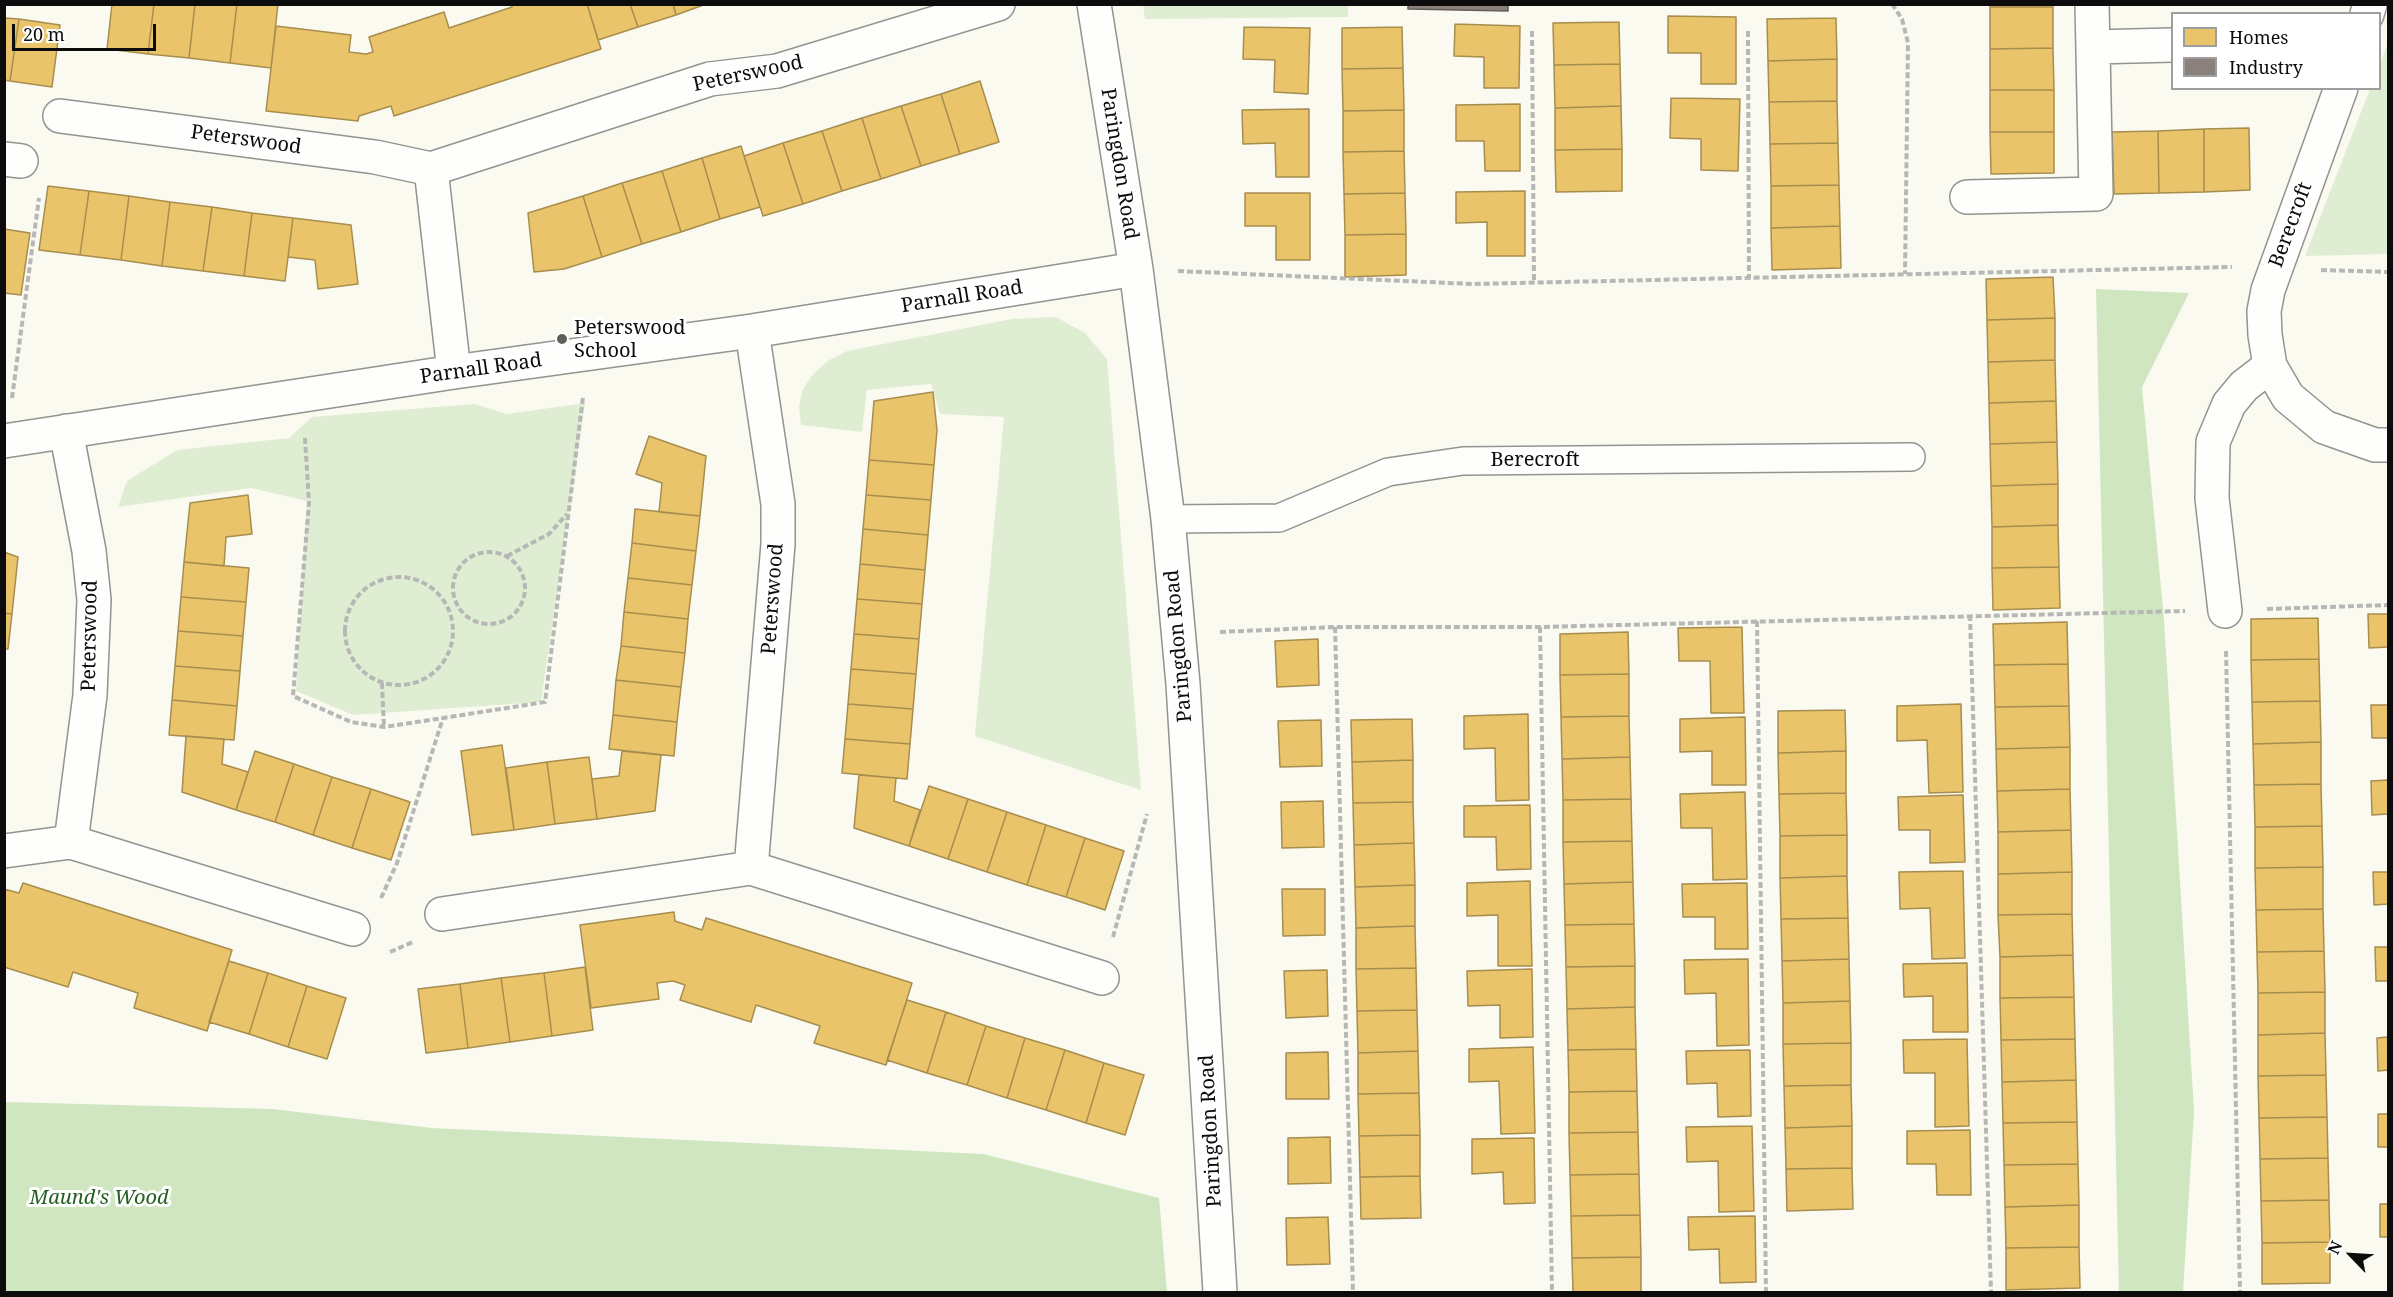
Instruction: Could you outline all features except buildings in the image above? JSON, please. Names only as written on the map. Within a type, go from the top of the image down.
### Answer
[{"type":"street","name":"Peterswood","points":[[60,116],[375,157],[431,169],[710,79],[777,71],[998,4]]},
{"type":"street","name":"Paringdon Road","points":[[1094,4],[1136,269],[1168,519],[1202,974],[1220,1293]]},
{"type":"street","points":[[1966,197],[2096,194],[2092,4]]},
{"type":"street","points":[[2093,47],[2171,45]]},
{"type":"street","name":"Berecroft","points":[[2336,90],[2275,268],[2264,312],[2270,366],[2288,397],[2324,427],[2375,445],[2388,445]]},
{"type":"street","points":[[431,169],[454,372]]},
{"type":"street","name":"Parnall Road","points":[[5,441],[454,372],[752,331],[1136,269]]},
{"type":"street","name":"Peterswood","points":[[751,868],[778,544],[778,504],[752,331]]},
{"type":"street","points":[[2225,611],[2212,498],[2213,442],[2229,404],[2244,387],[2270,366]]},
{"type":"street","name":"Peterswood","points":[[66,431],[88,551],[94,600],[90,694],[71,842]]},
{"type":"street","points":[[4,851],[71,842],[361,928]]},
{"type":"street","points":[[442,914],[751,868],[1102,978]]},
{"type":"lane","name":"Berecroft","points":[[1168,519],[1279,518],[1388,472],[1463,461],[1911,457]]},
{"type":"path","points":[[1892,4],[1902,19],[1908,43],[1905,274]]},
{"type":"path","points":[[1532,31],[1534,283]]},
{"type":"path","points":[[1748,31],[1749,278]]},
{"type":"path","points":[[5,441],[39,196]]},
{"type":"path","points":[[1136,269],[1473,284],[2230,267],[2388,272]]},
{"type":"path","points":[[302,395],[309,503],[293,696],[351,722],[384,727],[545,702],[567,513],[589,353]]},
{"type":"path","points":[[507,556],[549,534],[567,513]]},
{"type":"path","points":[[482,553],[500,553],[507,556],[520,570],[525,588],[520,607],[508,619],[495,624],[480,623],[468,617],[457,603],[453,587],[460,566],[475,555],[482,553]]},
{"type":"path","points":[[408,577],[425,583],[441,596],[446,605],[453,635],[447,657],[431,675],[414,683],[400,686],[382,683],[365,674],[353,662],[344,638],[345,622],[351,604],[370,584],[385,578],[408,577]]},
{"type":"path","points":[[446,605],[457,603]]},
{"type":"path","points":[[1178,634],[1335,627],[1540,627],[2388,605]]},
{"type":"path","points":[[2225,611],[2240,1293]]},
{"type":"path","points":[[1970,615],[1991,1293]]},
{"type":"path","points":[[1756,621],[1766,1293]]},
{"type":"path","points":[[1335,627],[1353,1293]]},
{"type":"path","points":[[1540,627],[1552,1293]]},
{"type":"path","points":[[382,683],[384,727]]},
{"type":"path","points":[[361,928],[397,862],[443,718]]},
{"type":"path","points":[[1102,978],[1149,808]]},
{"type":"path","points":[[361,928],[386,921],[390,952],[430,935],[442,914]]},
{"type":"green space","points":[[1143,5],[1348,5],[1348,17],[1145,19]]},
{"type":"green space","points":[[2388,42],[2388,254],[2305,256],[2370,90],[2381,90],[2381,61]]},
{"type":"green space","points":[[2096,289],[2189,293],[2142,387],[2164,620],[2194,1111],[2183,1292],[2119,1292]]},
{"type":"green space","points":[[1056,317],[1085,333],[1107,359],[1141,790],[975,736],[1004,417],[940,414],[931,384],[867,390],[862,432],[801,425],[799,406],[803,389],[814,373],[829,360],[847,351],[1012,319]]},
{"type":"green space","points":[[585,403],[541,702],[353,715],[296,691],[307,501],[251,488],[118,507],[127,481],[177,450],[289,438],[312,417],[474,404],[507,414]]},
{"type":"green space","name":"Maund's Wood","points":[[5,1102],[272,1109],[432,1128],[983,1154],[1159,1198],[1167,1292],[5,1292]]},
{"type":"place","name":"Peterswood School","points":[[562,339]]}]
